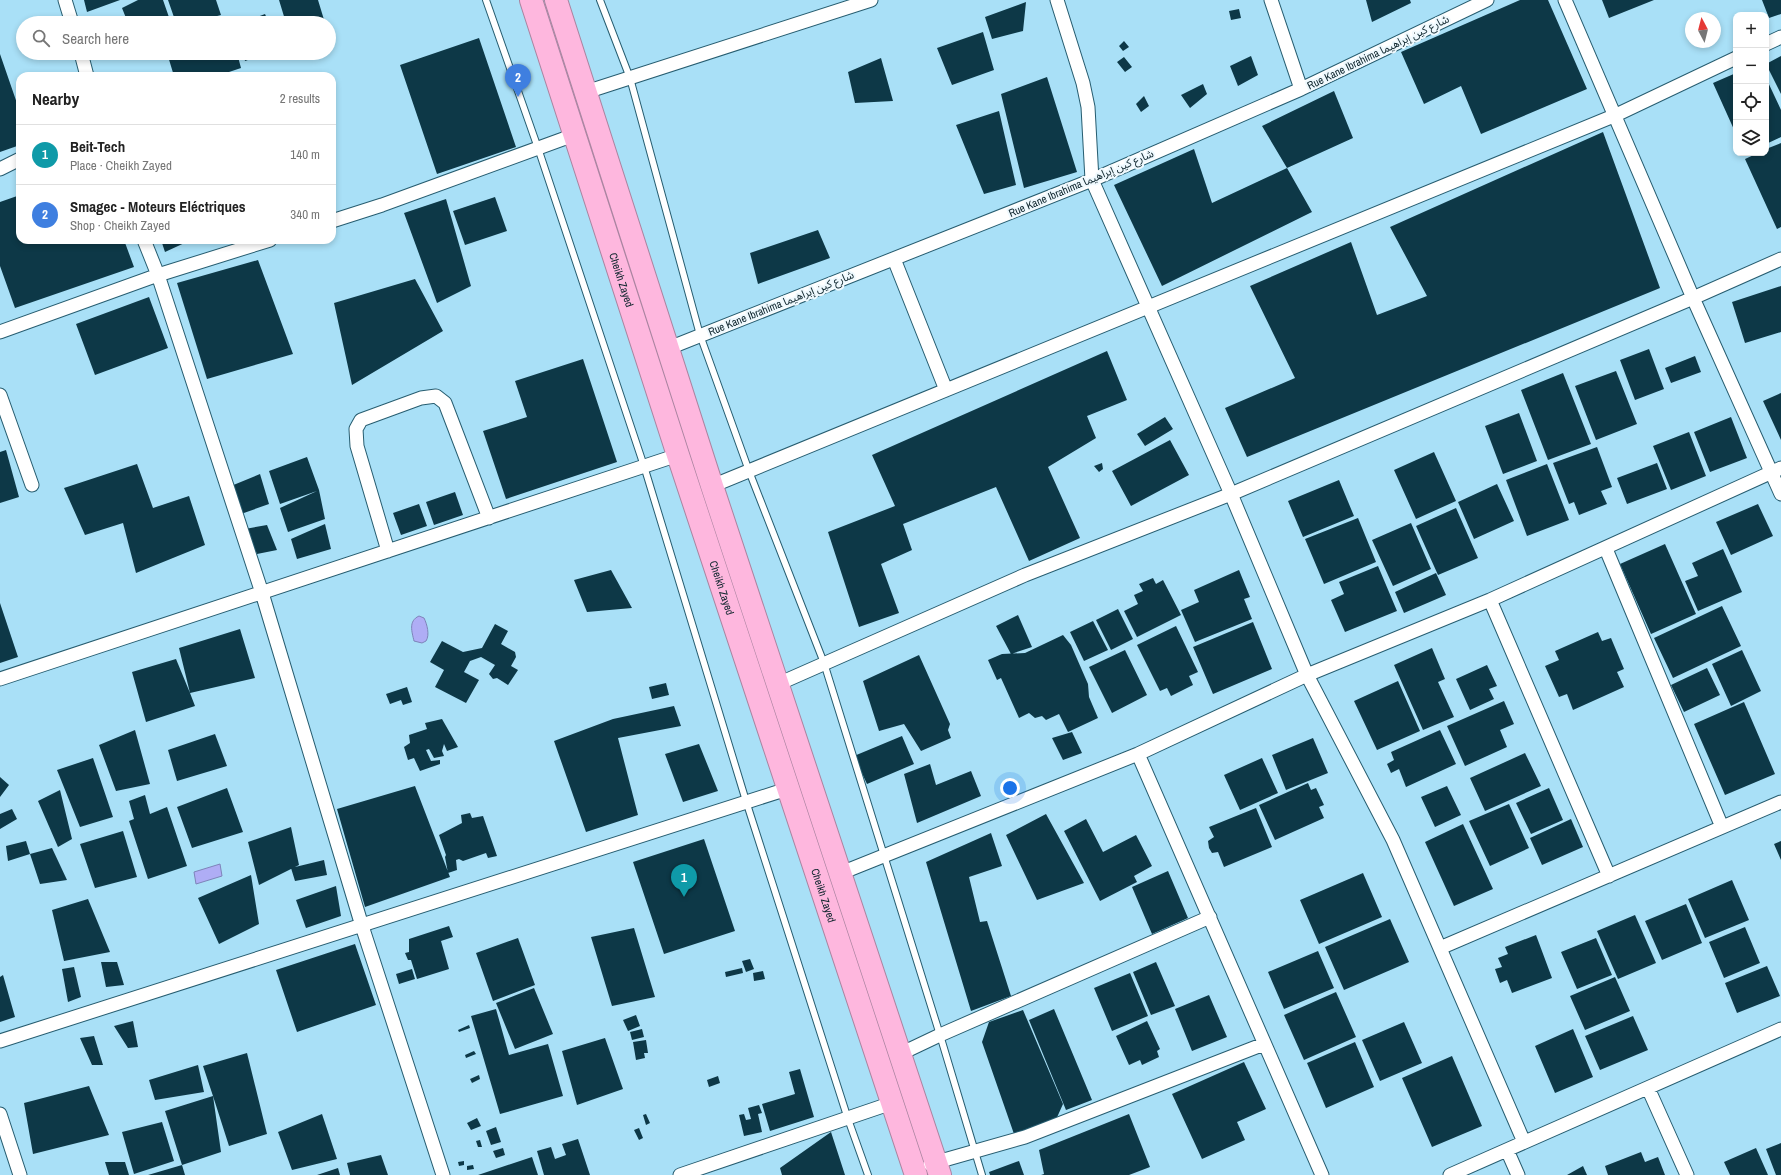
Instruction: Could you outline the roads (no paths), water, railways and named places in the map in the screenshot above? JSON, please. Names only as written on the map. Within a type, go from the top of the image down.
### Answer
[{"type":"highway","name":"Cheikh Zayed","points":[[531,0],[787,789],[915,1173]]},
{"type":"highway","name":"Cheikh Zayed","points":[[556,0],[669,348],[712,486],[841,873],[937,1169]]},
{"type":"street","points":[[65,0],[70,16]]},
{"type":"street","points":[[586,92],[871,0]]},
{"type":"street","points":[[1057,0],[1083,83],[1088,107],[1092,180],[1231,494],[1308,674],[1393,840],[1524,1142]]},
{"type":"street","points":[[1271,0],[1301,89]]},
{"type":"street","name":"Rue Kane Ibrahima شارع كين إبراهيما","points":[[669,348],[1092,180],[1301,89],[1486,0]]},
{"type":"street","points":[[1565,0],[1616,115],[1693,298],[1776,470],[1781,494]]},
{"type":"street","points":[[1769,43],[1781,37]]},
{"type":"street","points":[[712,486],[1616,115],[1733,59]]},
{"type":"street","points":[[82,60],[86,72]]},
{"type":"street","points":[[336,220],[382,205],[574,135]]},
{"type":"street","points":[[0,169],[16,161]]},
{"type":"street","points":[[146,244],[158,275],[262,593],[362,926],[443,1175]]},
{"type":"street","points":[[0,332],[158,275],[257,244]]},
{"type":"street","points":[[894,259],[946,390]]},
{"type":"street","points":[[778,684],[1025,575],[1231,494],[1693,298],[1781,259]]},
{"type":"street","points":[[0,395],[32,485]]},
{"type":"street","points":[[388,551],[357,446],[356,430],[361,420],[421,398],[436,396],[445,403],[489,518]]},
{"type":"street","points":[[0,679],[678,455]]},
{"type":"street","points":[[841,873],[882,855],[1138,754],[1308,674],[1490,600],[1606,549],[1776,470]]},
{"type":"street","points":[[1606,549],[1722,827]]},
{"type":"street","points":[[1490,600],[1609,876]]},
{"type":"street","points":[[1138,754],[1322,1175]]},
{"type":"street","points":[[0,1041],[787,789]]},
{"type":"street","points":[[1440,948],[1781,802]]},
{"type":"street","points":[[900,1054],[940,1034],[1210,918]]},
{"type":"street","points":[[1450,1175],[1781,1029]]},
{"type":"street","points":[[915,1173],[937,1169],[975,1152],[1025,1137],[1264,1044]]},
{"type":"street","points":[[1648,1088],[1687,1175]]},
{"type":"street","points":[[680,1175],[892,1104]]},
{"type":"street","points":[[0,1114],[20,1175]]},
{"type":"street","points":[[1507,1150],[1518,1175]]},
{"type":"lane","points":[[486,0],[538,148],[644,466],[746,802],[848,1118],[868,1175]]},
{"type":"lane","points":[[600,0],[630,78],[700,335],[749,471],[824,663],[882,855],[940,1034],[982,1175]]},
{"type":"water","points":[[419,616],[424,618],[428,630],[427,639],[422,643],[414,641],[412,630],[413,621]]},
{"type":"water","points":[[220,864],[222,876],[196,884],[194,872]]},
{"type":"place","name":"Smagec - Moteurs Eléctriques","points":[[518,97]]},
{"type":"place","name":"Beit-Tech","points":[[684,897]]}]
